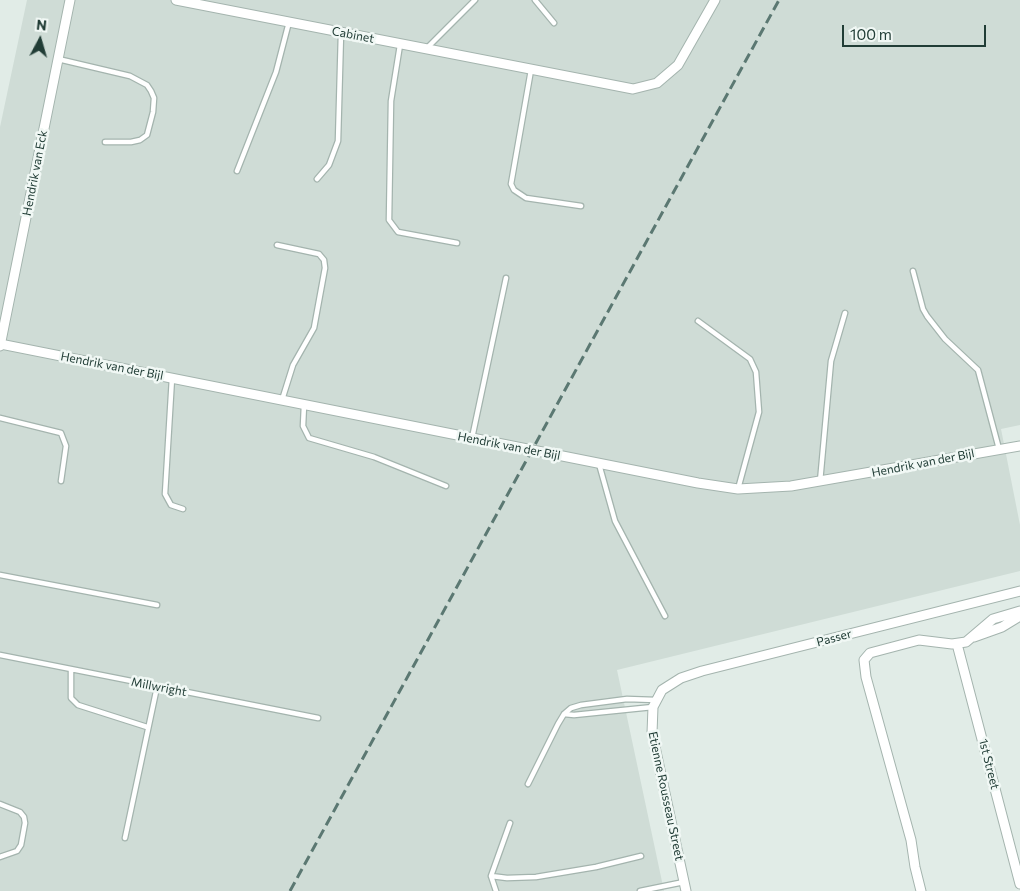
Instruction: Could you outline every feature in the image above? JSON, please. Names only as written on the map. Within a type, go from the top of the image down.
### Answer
[{"type":"street","name":"Hendrik van Eck","points":[[0,345],[70,0]]},
{"type":"street","name":"Cabinet","points":[[176,0],[219,4],[341,33],[628,89],[657,82],[682,61],[715,0]]},
{"type":"street","name":"Hendrik van der Bijl","points":[[0,345],[698,484],[738,489],[767,489],[820,482],[1020,446]]},
{"type":"street","name":"Passer","points":[[654,704],[669,685],[689,675],[1020,591]]},
{"type":"street","points":[[974,637],[993,620],[1020,611]]},
{"type":"street","points":[[921,891],[907,827],[868,685],[864,660],[870,653],[919,640],[957,644],[997,629],[1020,616]]},
{"type":"street","name":"1st Street","points":[[957,644],[1020,884]]},
{"type":"street","name":"Etienne Rousseau Street","points":[[654,704],[652,722],[654,741],[685,886]]},
{"type":"lane","points":[[425,50],[474,0]]},
{"type":"lane","points":[[534,0],[554,23]]},
{"type":"lane","points":[[237,171],[276,72],[289,22]]},
{"type":"lane","points":[[317,179],[329,165],[338,141],[341,33]]},
{"type":"lane","points":[[400,45],[391,101],[389,220],[398,232],[457,243]]},
{"type":"lane","points":[[58,59],[130,76],[146,85],[152,91],[154,98],[153,112],[147,135],[140,140],[131,142],[105,142]]},
{"type":"lane","points":[[531,70],[511,184],[514,190],[526,198],[581,206]]},
{"type":"lane","points":[[277,245],[319,254],[324,260],[325,268],[314,328],[293,365],[282,400]]},
{"type":"lane","points":[[913,271],[923,309],[927,316],[945,339],[978,370],[999,449]]},
{"type":"lane","points":[[472,439],[506,278]]},
{"type":"lane","points":[[820,482],[831,361],[845,313]]},
{"type":"lane","points":[[698,321],[750,359],[756,372],[759,412],[738,489]]},
{"type":"lane","points":[[172,378],[165,494],[171,505],[183,510]]},
{"type":"lane","points":[[304,405],[303,426],[309,438],[374,457],[446,486]]},
{"type":"lane","points":[[0,418],[61,433],[66,446],[61,481]]},
{"type":"lane","points":[[599,464],[615,521],[665,616]]},
{"type":"lane","points":[[0,575],[157,605]]},
{"type":"lane","name":"Millwright","points":[[0,655],[318,718]]},
{"type":"lane","points":[[71,670],[71,698],[78,705],[94,712],[147,727]]},
{"type":"lane","points":[[125,838],[157,687]]},
{"type":"lane","points":[[528,784],[564,714],[581,704],[628,699],[654,704]]},
{"type":"lane","points":[[564,714],[583,714],[654,704]]},
{"type":"lane","points":[[0,804],[20,812],[24,817],[25,823],[21,845],[17,850],[0,856]]},
{"type":"lane","points":[[496,891],[491,876],[510,823]]},
{"type":"lane","points":[[491,876],[507,878],[536,877],[596,867],[641,856]]},
{"type":"lane","points":[[640,891],[685,886]]},
{"type":"shaded area","points":[[27,0],[1020,0],[1020,425],[1001,429],[1020,525],[1020,571],[617,670],[664,891],[0,891],[0,127]]},
{"type":"railway","points":[[290,891],[779,0]]}]
